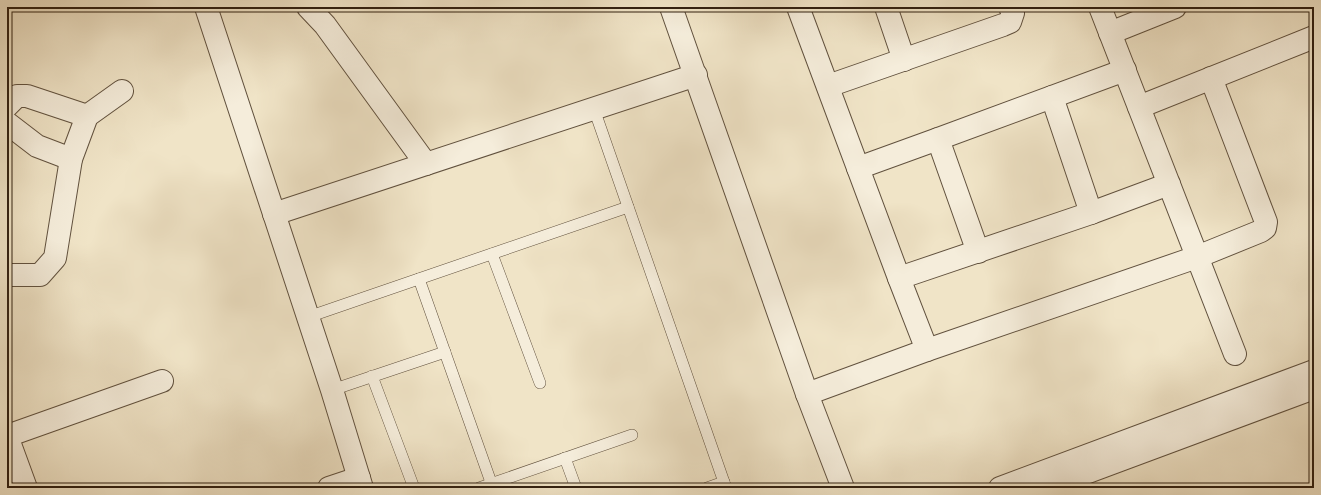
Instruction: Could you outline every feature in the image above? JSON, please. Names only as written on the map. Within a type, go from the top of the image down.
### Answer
[{"type":"street","points":[[206,7],[332,390],[360,483],[329,488]]},
{"type":"street","points":[[308,7],[325,25],[426,164]]},
{"type":"street","points":[[671,7],[807,394],[843,488]]},
{"type":"street","points":[[798,7],[927,350]]},
{"type":"street","points":[[886,7],[904,60]]},
{"type":"street","points":[[828,86],[1010,22],[1013,13],[1010,7]]},
{"type":"street","points":[[1100,7],[1235,354]]},
{"type":"street","points":[[1110,32],[1175,7]]},
{"type":"street","points":[[1139,107],[1314,37]]},
{"type":"street","points":[[858,168],[1124,70]]},
{"type":"street","points":[[274,214],[696,75]]},
{"type":"street","points":[[807,394],[927,350],[1197,257],[1266,228],[1266,222],[1211,78]]},
{"type":"street","points":[[7,275],[40,276],[55,258],[71,159],[87,116],[122,91]]},
{"type":"street","points":[[7,106],[17,96],[27,96],[87,116]]},
{"type":"street","points":[[1052,97],[1091,213]]},
{"type":"street","points":[[7,122],[37,146],[71,159]]},
{"type":"street","points":[[938,139],[978,252]]},
{"type":"street","points":[[899,278],[1091,213],[1169,184]]},
{"type":"street","points":[[1000,488],[1314,371]]},
{"type":"street","points":[[26,488],[7,436],[162,381]]},
{"type":"street","points":[[1044,488],[1314,388]]},
{"type":"lane","points":[[594,109],[725,485],[707,488]]},
{"type":"lane","points":[[308,317],[628,207]]},
{"type":"lane","points":[[492,254],[540,383]]},
{"type":"lane","points":[[419,279],[492,486]]},
{"type":"lane","points":[[332,390],[445,352]]},
{"type":"lane","points":[[372,376],[414,488]]},
{"type":"lane","points":[[479,488],[492,486],[565,458],[632,435]]},
{"type":"lane","points":[[565,458],[576,488]]}]
